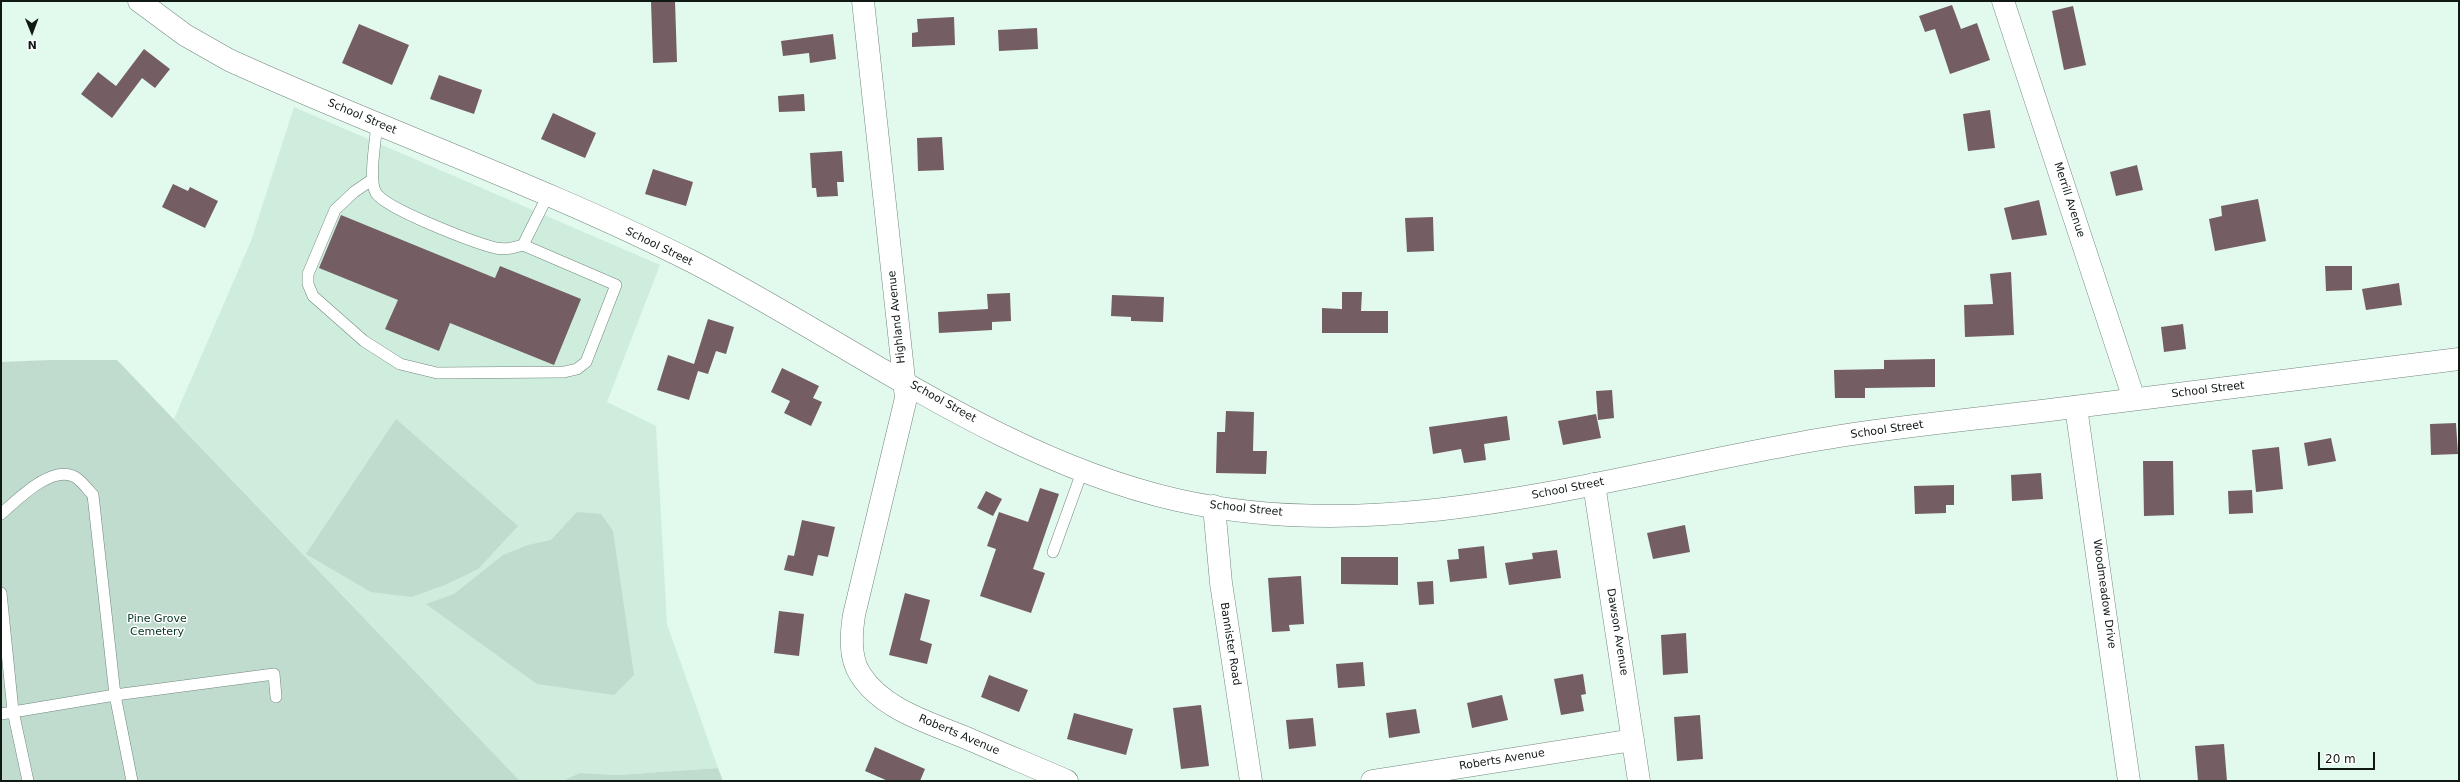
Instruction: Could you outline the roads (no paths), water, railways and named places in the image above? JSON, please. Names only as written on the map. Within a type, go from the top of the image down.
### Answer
[{"type":"street","name":"School Street","points":[[139,1],[185,35],[229,60],[548,195],[690,261],[992,429],[1082,470],[1134,488],[1214,506],[1303,514],[1370,514],[1487,503],[1837,437],[2459,359]]},
{"type":"street","name":"Highland Avenue","points":[[860,674],[852,651],[852,626],[906,398],[864,1]]},
{"type":"street","name":"Merrill Avenue","points":[[2003,1],[2134,399]]},
{"type":"street","name":"Woodmeadow Drive","points":[[2076,407],[2129,781]]},
{"type":"street","name":"Dawson Avenue","points":[[1594,484],[1639,781]]},
{"type":"street","name":"Bannister Road","points":[[1214,506],[1223,599],[1251,781]]},
{"type":"street","name":"Roberts Avenue","points":[[860,674],[872,689],[901,710],[1067,781]]},
{"type":"street","name":"Roberts Avenue","points":[[1372,781],[1633,740]]},
{"type":"lane","points":[[373,179],[354,192],[335,210],[308,274],[308,284],[313,296],[364,342],[400,364],[437,373],[564,372],[577,369],[586,362],[616,284],[523,245],[509,249],[480,244],[398,209],[376,193],[373,179],[377,123]]},
{"type":"lane","points":[[523,245],[548,195]]},
{"type":"lane","points":[[1053,552],[1082,470]]},
{"type":"lane","points":[[1,514],[24,493],[56,474],[75,477],[93,495],[115,695],[132,781]]},
{"type":"lane","points":[[1,593],[14,711],[28,781]]},
{"type":"lane","points":[[1,714],[115,695],[274,674],[276,697]]},
{"type":"park label","name":"Pine Grove Cemetery","points":[[157,625]]}]
